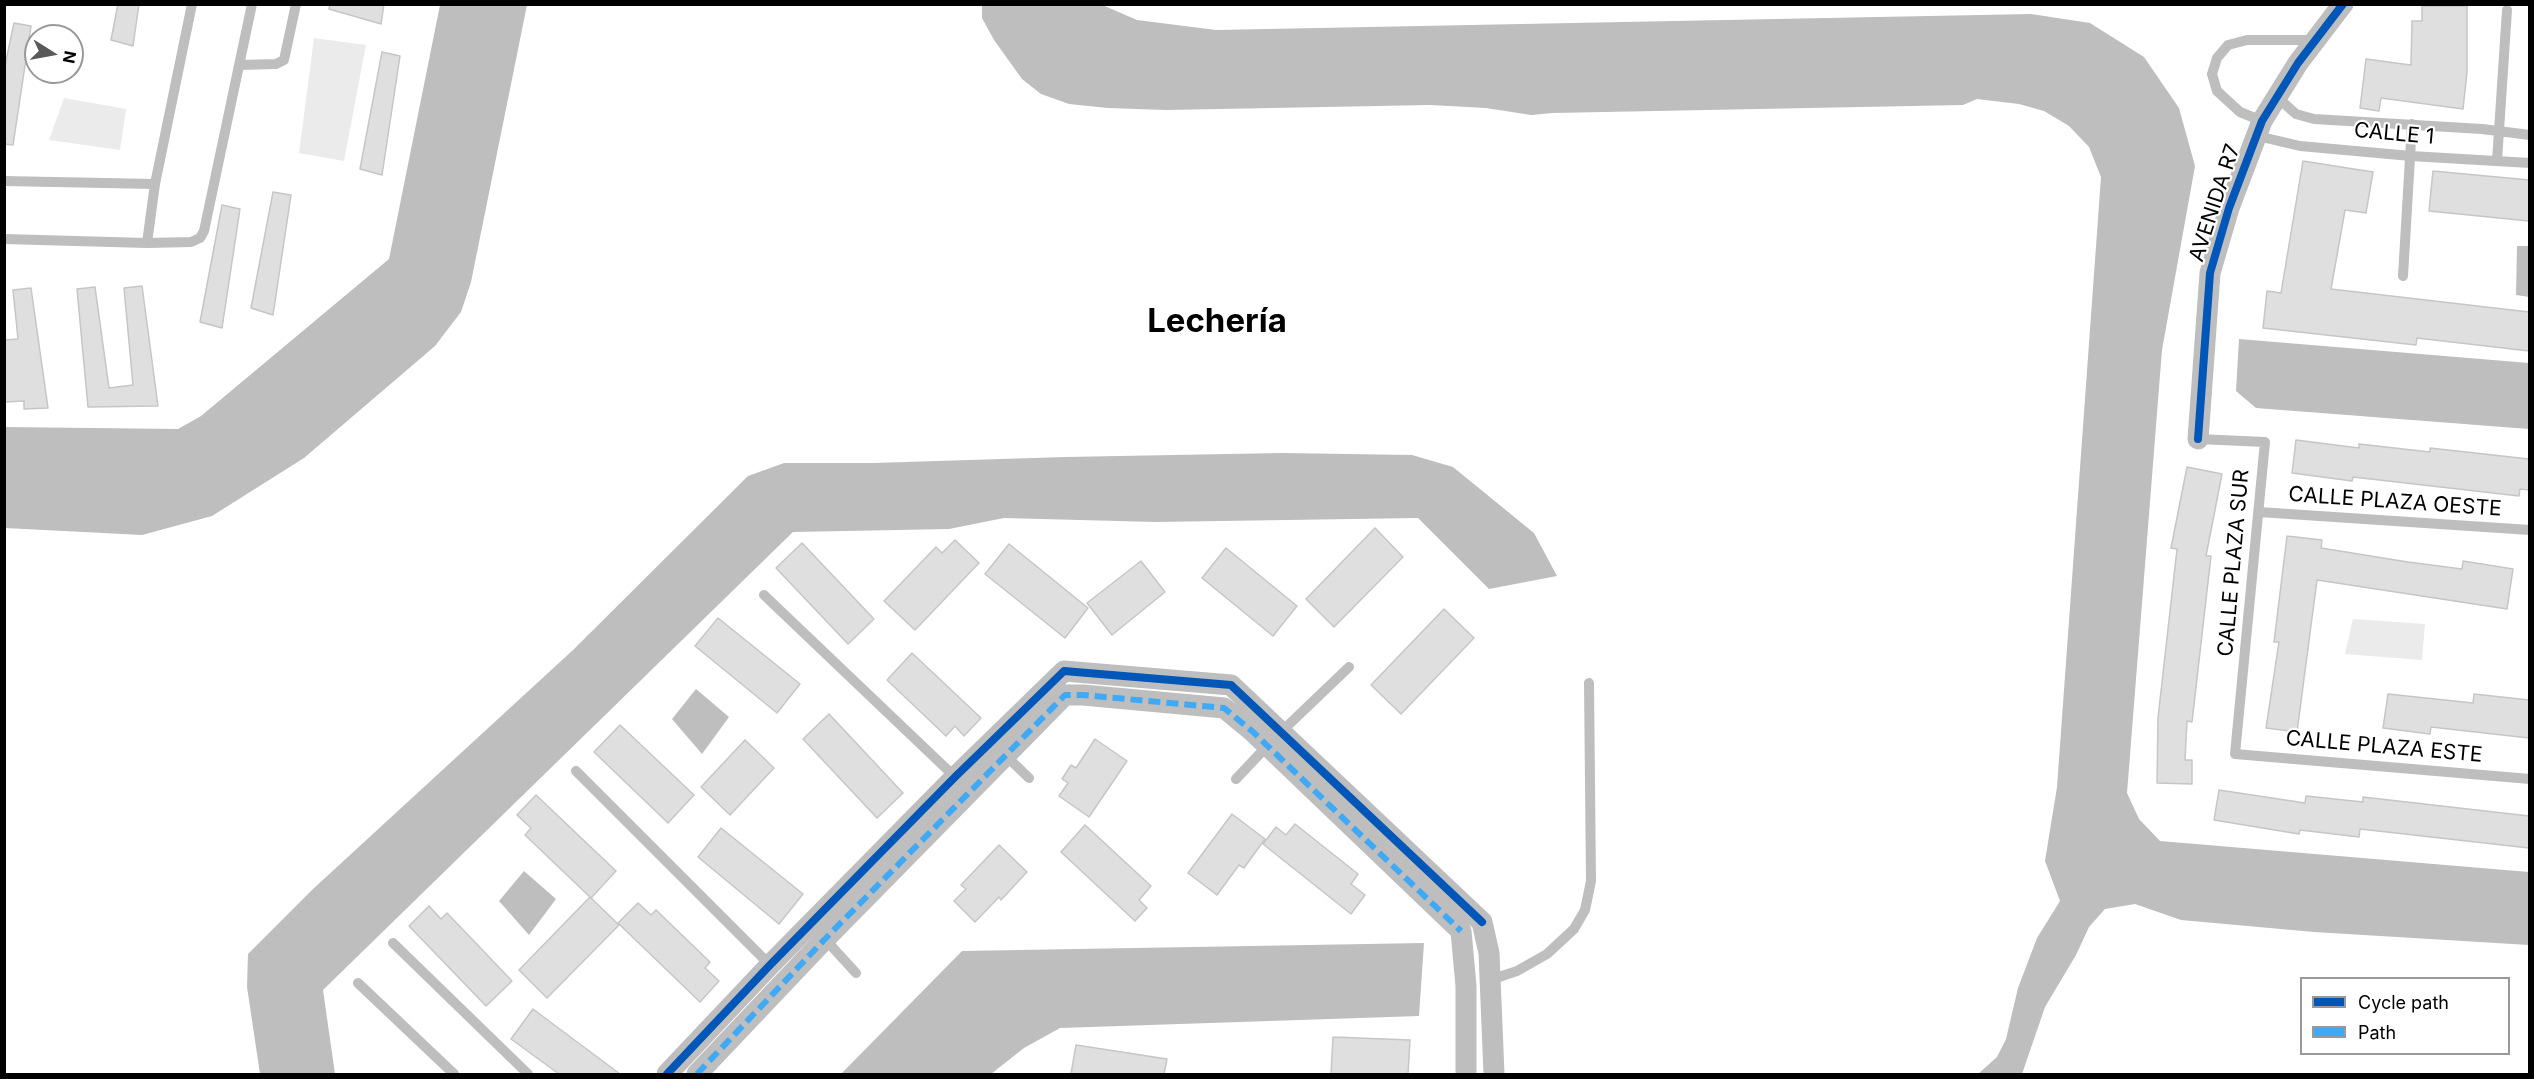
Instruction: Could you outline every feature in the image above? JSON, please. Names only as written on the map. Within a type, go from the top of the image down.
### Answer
[{"type":"street","name":"AVENIDA R7","points":[[2198,439],[2210,273],[2229,208],[2259,127],[2315,40],[2343,4]]},
{"type":"street","points":[[697,1074],[818,931],[870,877],[954,777],[1064,671],[1231,685],[1275,738],[1461,931],[1466,986],[1466,1074]]},
{"type":"street","points":[[870,877],[1006,756],[1065,695],[1224,708],[1275,738],[1482,922],[1489,953],[1494,1074]]},
{"type":"street","points":[[1461,931],[1482,922]]},
{"type":"street","points":[[674,1067],[770,965],[818,931]]},
{"type":"lane","points":[[147,243],[156,184],[192,4]]},
{"type":"lane","points":[[4,239],[147,243],[191,242],[200,238],[204,231],[252,4]]},
{"type":"lane","points":[[240,65],[276,64],[284,60],[296,4]]},
{"type":"lane","points":[[2497,161],[2507,10]]},
{"type":"lane","name":"CALLE 1","points":[[2315,40],[2247,40],[2228,45],[2217,58],[2212,74],[2217,91],[2259,127],[2266,138],[2300,146],[2529,163]]},
{"type":"lane","points":[[2277,97],[2296,114],[2314,119],[2412,124],[2529,135]]},
{"type":"lane","points":[[2403,276],[2412,124]]},
{"type":"lane","points":[[4,181],[156,184]]},
{"type":"lane","name":"CALLE PLAZA SUR","points":[[2198,439],[2265,442],[2235,754]]},
{"type":"lane","name":"CALLE PLAZA OESTE","points":[[2259,512],[2529,530]]},
{"type":"lane","points":[[764,595],[954,777]]},
{"type":"lane","points":[[1236,779],[1349,667]]},
{"type":"lane","points":[[1490,980],[1509,975],[1547,954],[1574,929],[1585,910],[1591,881],[1589,683]]},
{"type":"lane","points":[[991,741],[1029,778]]},
{"type":"lane","name":"CALLE PLAZA ESTE","points":[[2235,754],[2529,778]]},
{"type":"lane","points":[[576,771],[770,965]]},
{"type":"lane","points":[[818,931],[856,973]]},
{"type":"lane","points":[[393,943],[528,1074]]},
{"type":"lane","points":[[358,983],[454,1074]]},
{"type":"lane","points":[[674,1067],[697,1074]]},
{"type":"shaded area","points":[[1100,4],[1137,20],[1216,30],[2031,14],[2090,23],[2144,57],[2179,108],[2195,166],[2162,350],[2127,793],[2139,819],[2160,841],[2529,872],[2529,945],[2314,932],[2181,920],[2135,904],[2105,909],[2089,927],[2076,955],[2045,1007],[2022,1074],[1978,1074],[1997,1057],[2006,1039],[2018,988],[2037,938],[2060,901],[2045,861],[2057,787],[2101,177],[2089,147],[2069,126],[2044,111],[2019,104],[1977,99],[1963,105],[1531,115],[1486,108],[1430,105],[1166,110],[1108,108],[1069,104],[1041,94],[1022,79],[994,40],[982,18],[982,5]]},
{"type":"shaded area","points":[[440,5],[527,5],[471,282],[461,312],[435,346],[304,458],[212,516],[142,535],[5,528],[5,427],[178,429],[201,416],[389,259]]},
{"type":"shaded area","points":[[314,38],[366,45],[344,161],[299,153]]},
{"type":"shaded area","points":[[64,98],[126,109],[120,150],[49,140]]},
{"type":"shaded area","points":[[2517,246],[2529,246],[2529,297],[2516,295]]},
{"type":"shaded area","points":[[2239,339],[2529,363],[2529,429],[2256,408],[2236,391]]},
{"type":"shaded area","points":[[1282,453],[1412,455],[1453,467],[1534,533],[1557,576],[1489,589],[1418,518],[1155,522],[1004,518],[949,529],[793,532],[323,990],[335,1074],[260,1074],[247,987],[248,954],[313,889],[573,650],[748,476],[784,463]]},
{"type":"shaded area","points":[[2353,619],[2425,624],[2422,660],[2345,654]]},
{"type":"shaded area","points":[[696,689],[729,717],[702,754],[672,719]]},
{"type":"shaded area","points":[[524,871],[556,899],[529,935],[499,901]]},
{"type":"shaded area","points":[[1424,943],[1419,1016],[1060,1028],[1024,1048],[991,1074],[841,1074],[962,951]]},
{"type":"building","points":[[118,4],[139,4],[133,46],[111,40]]},
{"type":"building","points":[[330,4],[384,4],[381,24],[329,9]]},
{"type":"building","points":[[2422,6],[2467,6],[2467,72],[2463,109],[2381,98],[2379,111],[2360,108],[2366,59],[2411,65],[2412,21],[2422,21]]},
{"type":"building","points":[[14,23],[24,25],[24,72],[13,145],[4,144],[4,70]]},
{"type":"building","points":[[382,52],[400,56],[382,175],[360,169]]},
{"type":"building","points":[[2303,161],[2373,172],[2366,213],[2345,210],[2331,289],[2529,312],[2529,351],[2417,338],[2416,345],[2263,328],[2267,291],[2281,293]]},
{"type":"building","points":[[2433,171],[2529,180],[2529,221],[2429,211]]},
{"type":"building","points":[[273,192],[291,195],[273,315],[251,308]]},
{"type":"building","points":[[222,205],[240,209],[222,328],[200,322]]},
{"type":"building","points":[[142,286],[158,406],[88,407],[77,289],[95,287],[109,388],[133,385],[124,288]]},
{"type":"building","points":[[31,288],[48,408],[24,409],[24,401],[4,402],[4,340],[18,339],[13,290]]},
{"type":"building","points":[[2296,440],[2359,448],[2359,444],[2430,452],[2430,448],[2529,459],[2529,490],[2520,489],[2519,496],[2353,477],[2352,481],[2292,473]]},
{"type":"building","points":[[2187,467],[2222,474],[2206,556],[2211,556],[2192,722],[2187,721],[2185,760],[2192,760],[2192,784],[2157,783],[2158,718],[2177,549],[2171,548]]},
{"type":"building","points":[[1375,528],[1403,557],[1334,627],[1306,599]]},
{"type":"building","points":[[2287,536],[2322,540],[2321,548],[2408,562],[2462,569],[2463,561],[2513,569],[2507,609],[2317,580],[2297,732],[2266,728],[2279,642],[2274,642]]},
{"type":"building","points":[[955,540],[979,563],[915,630],[884,601],[936,547],[942,553]]},
{"type":"building","points":[[802,543],[874,619],[848,644],[776,568]]},
{"type":"building","points":[[1009,544],[1088,608],[1065,638],[985,574]]},
{"type":"building","points":[[1226,548],[1297,606],[1273,636],[1202,578]]},
{"type":"building","points":[[1141,561],[1165,592],[1112,635],[1087,603]]},
{"type":"building","points":[[1444,609],[1474,638],[1401,714],[1371,685]]},
{"type":"building","points":[[718,618],[800,684],[777,713],[695,646]]},
{"type":"building","points":[[912,653],[981,718],[964,736],[955,726],[946,736],[887,680]]},
{"type":"building","points":[[2388,694],[2473,703],[2474,694],[2529,700],[2529,738],[2431,727],[2430,734],[2383,728]]},
{"type":"building","points":[[829,714],[903,793],[877,818],[803,739]]},
{"type":"building","points":[[620,725],[694,795],[668,823],[594,752]]},
{"type":"building","points":[[1095,739],[1127,761],[1089,817],[1059,796],[1068,783],[1062,779],[1071,765],[1076,768]]},
{"type":"building","points":[[745,740],[774,768],[730,815],[701,787]]},
{"type":"building","points":[[2219,790],[2305,803],[2306,796],[2363,802],[2363,797],[2529,816],[2529,848],[2360,829],[2359,837],[2300,830],[2299,834],[2214,820]]},
{"type":"building","points":[[536,795],[616,871],[591,898],[525,835],[531,828],[517,815]]},
{"type":"building","points":[[1232,814],[1265,839],[1244,868],[1239,865],[1217,895],[1188,873]]},
{"type":"building","points":[[1295,824],[1358,874],[1351,884],[1365,895],[1351,914],[1263,844],[1276,827],[1286,835]]},
{"type":"building","points":[[1085,825],[1151,886],[1139,900],[1147,908],[1135,921],[1061,852]]},
{"type":"building","points":[[721,828],[803,894],[779,924],[698,857]]},
{"type":"building","points":[[999,845],[1027,872],[1001,900],[999,897],[975,922],[954,901],[966,889],[961,885]]},
{"type":"building","points":[[590,897],[619,925],[547,998],[519,970]]},
{"type":"building","points":[[638,903],[651,915],[656,910],[710,962],[705,968],[719,981],[700,1002],[618,923]]},
{"type":"building","points":[[429,906],[441,919],[447,913],[512,981],[486,1006],[409,926]]},
{"type":"building","points":[[533,1009],[620,1074],[559,1074],[511,1039]]},
{"type":"building","points":[[1333,1037],[1410,1040],[1408,1074],[1331,1074]]},
{"type":"building","points":[[1076,1045],[1167,1059],[1164,1074],[1071,1074]]},
{"type":"marked path","points":[[697,1074],[825,939],[1065,695],[1224,708],[1252,731],[1461,931]]},
{"type":"cycle path","points":[[2198,439],[2210,273],[2229,208],[2262,121],[2298,63],[2343,4]]},
{"type":"cycle path","points":[[667,1074],[770,965],[955,777],[1064,671],[1231,685],[1482,922]]},
{"type":"district","name":"Lechería","points":[[1217,322]]}]
